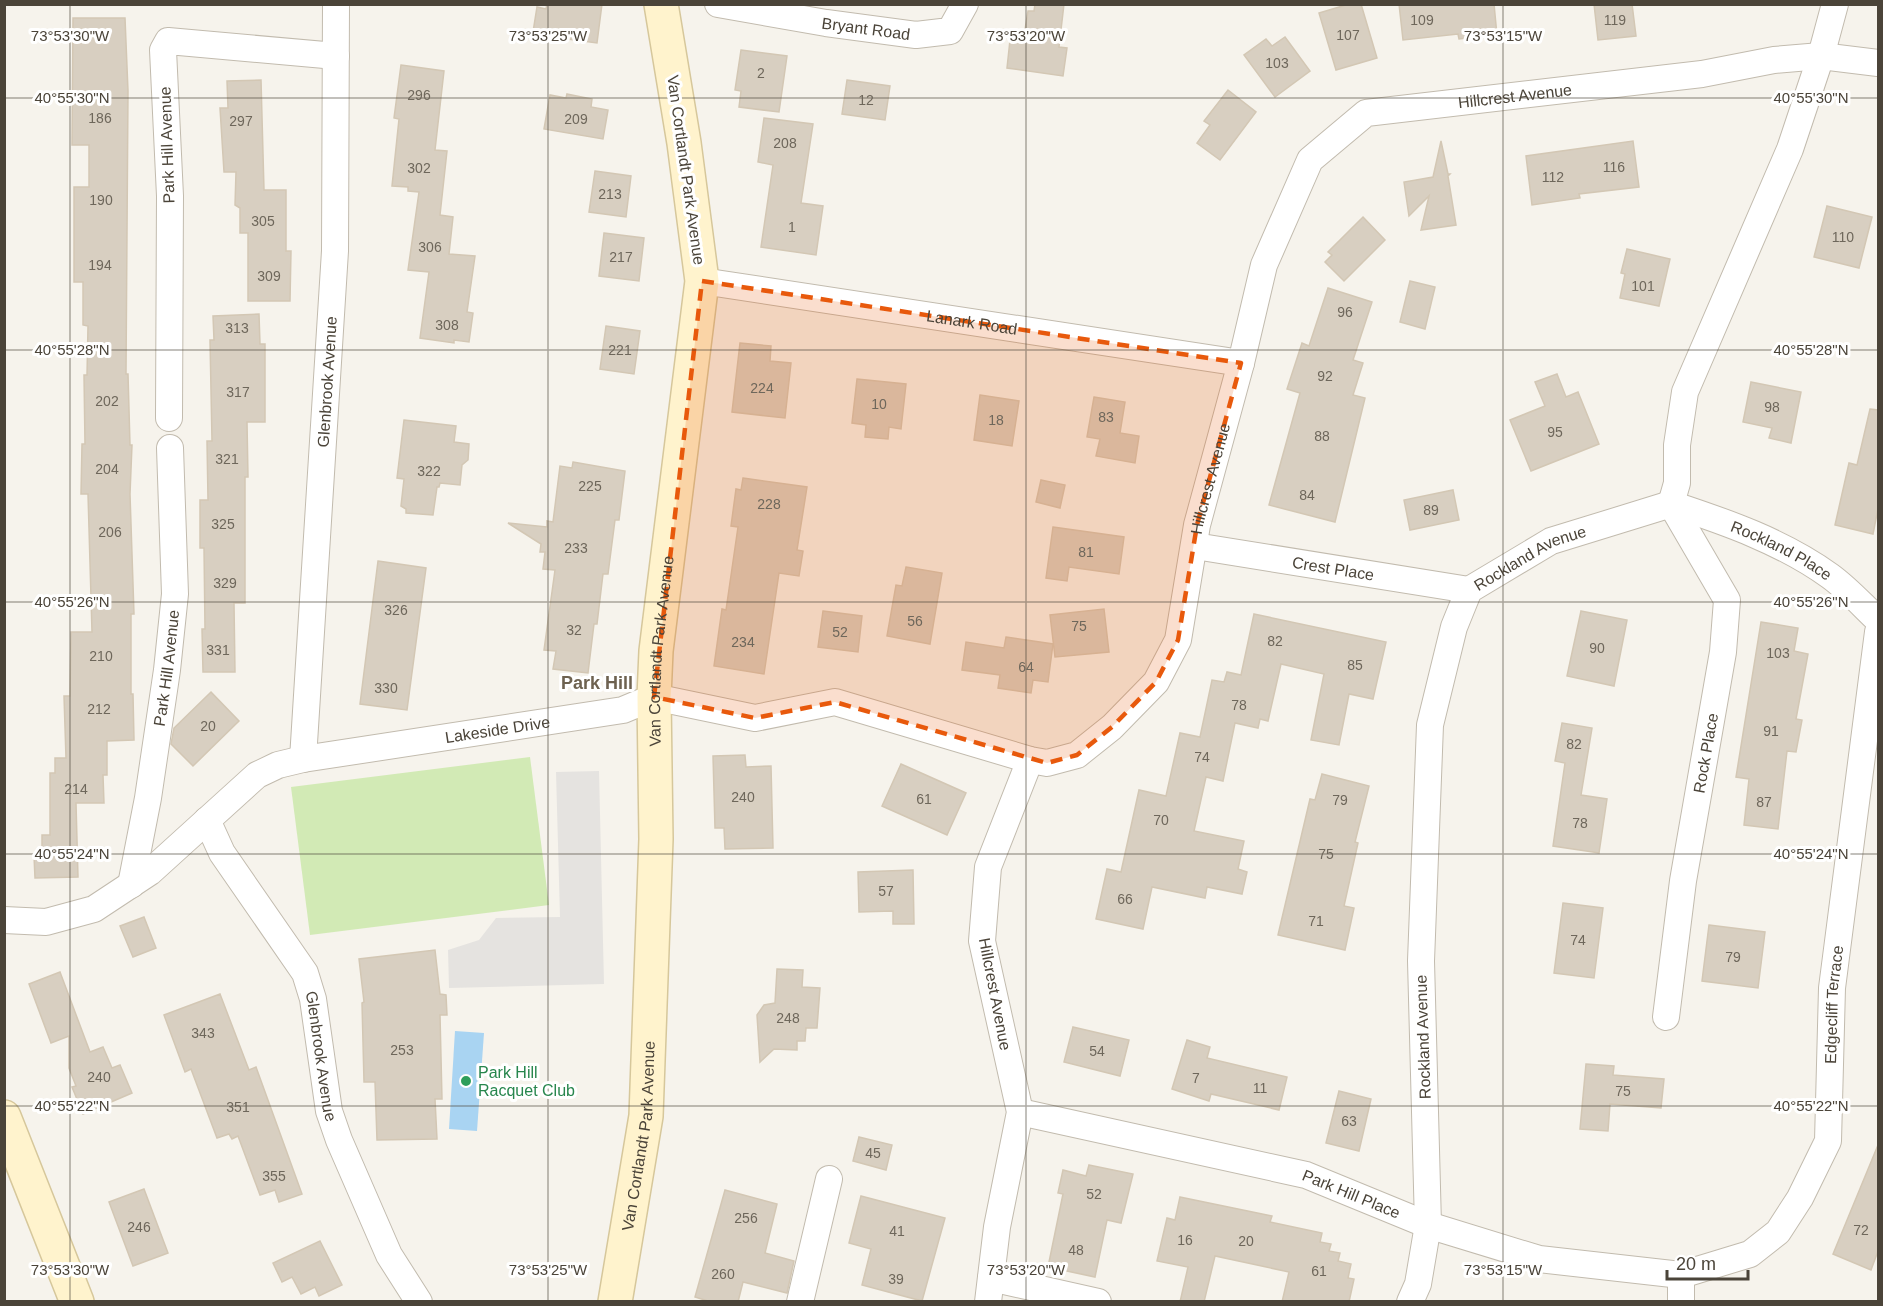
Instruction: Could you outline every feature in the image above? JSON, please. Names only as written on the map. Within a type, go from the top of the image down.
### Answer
[{"type":"street","name":"Glenbrook Avenue","points":[[303,759],[335,251],[336,4]]},
{"type":"street","name":"Van Cortlandt Park Avenue","points":[[615,1302],[646,1116],[656,839],[654,697],[659,627],[702,281],[684,142],[661,4]]},
{"type":"street","name":"Bryant Road","points":[[718,4],[916,36],[950,31],[965,4]]},
{"type":"street","points":[[1671,504],[1677,483],[1677,445],[1685,393],[1790,149],[1821,56],[1835,4]]},
{"type":"street","name":"Park Hill Avenue","points":[[169,418],[170,196],[163,50],[168,41],[336,56]]},
{"type":"street","name":"Hillcrest Avenue","points":[[990,1290],[997,1227],[1020,1112],[982,941],[988,867],[1030,760],[1047,763],[1077,755],[1112,727],[1156,682],[1178,640],[1197,525],[1241,363],[1264,266],[1311,160],[1366,113],[1702,75],[1774,60],[1821,56],[1878,63]]},
{"type":"street","name":"Lanark Road","points":[[702,281],[1241,363]]},
{"type":"street","name":"Park Hill Avenue","points":[[131,885],[150,786],[167,670],[175,594],[170,448]]},
{"type":"street","name":"Rockland Avenue","points":[[1410,1302],[1418,1284],[1428,1225],[1421,961],[1430,725],[1454,627],[1469,590],[1551,541],[1671,504]]},
{"type":"street","name":"Rockland Place","points":[[1671,504],[1731,523],[1781,548],[1831,577],[1878,620]]},
{"type":"street","name":"Rock Place","points":[[1666,1017],[1683,880],[1723,652],[1727,600],[1671,504]]},
{"type":"street","name":"Crest Place","points":[[1195,546],[1469,590]]},
{"type":"street","name":"Edgecliff Terrace","points":[[1681,1275],[1750,1254],[1778,1232],[1800,1198],[1828,1141],[1832,988],[1878,632]]},
{"type":"street","points":[[654,697],[755,718],[835,702],[1030,760]]},
{"type":"street","name":"Lakeside Drive","points":[[4,920],[46,922],[94,909],[150,872],[257,775],[278,765],[303,759],[623,710],[654,697]]},
{"type":"street","name":"Glenbrook Avenue","points":[[207,820],[222,853],[306,973],[313,999],[329,1111],[339,1140],[389,1255],[419,1302]]},
{"type":"street","name":"Park Hill Place","points":[[1020,1112],[1306,1175],[1428,1225],[1539,1259],[1681,1275]]},
{"type":"street","points":[[6,1125],[76,1302]]},
{"type":"street","points":[[800,1302],[830,1179]]},
{"type":"street","points":[[1681,1275],[1681,1302]]},
{"type":"street","points":[[990,1290],[1098,1302]]},
{"type":"highlighted area","points":[[702,281],[1241,363],[1197,525],[1178,640],[1156,682],[1112,727],[1077,755],[1047,763],[835,702],[755,718],[654,697]]},
{"type":"green space","points":[[530,757],[549,905],[310,935],[291,787]]},
{"type":"shaded area","points":[[599,771],[604,984],[449,988],[448,950],[479,940],[496,918],[560,917],[556,772]]},
{"type":"water","name":"Park Hill Racquet Club","points":[[455,1031],[484,1033],[477,1131],[449,1129]]},
{"type":"building","points":[[547,4],[602,4],[597,43],[545,36],[545,33],[533,32],[537,7],[546,9]]},
{"type":"building","points":[[1035,4],[1064,4],[1059,47],[1067,48],[1063,76],[1007,68],[1010,40],[1023,42],[1028,11],[1034,11]]},
{"type":"building","points":[[1349,4],[1361,4],[1377,58],[1336,70],[1319,13]]},
{"type":"building","points":[[1399,4],[1494,4],[1497,35],[1459,39],[1458,34],[1403,40]]},
{"type":"building","points":[[1594,4],[1632,4],[1636,36],[1598,40]]},
{"type":"building","points":[[73,18],[125,18],[128,91],[126,374],[128,374],[130,445],[132,445],[130,494],[134,614],[131,614],[131,694],[133,694],[134,740],[107,741],[107,775],[103,775],[104,803],[76,803],[78,877],[35,878],[34,856],[42,856],[42,835],[50,835],[50,773],[55,773],[55,758],[66,758],[64,696],[70,696],[71,632],[92,632],[88,494],[81,494],[82,444],[85,444],[84,375],[87,375],[88,326],[83,325],[83,282],[74,282],[74,187],[89,187],[89,145],[72,145]]},
{"type":"building","points":[[1285,37],[1310,71],[1275,97],[1244,55],[1266,39],[1272,46]]},
{"type":"building","points":[[741,50],[787,56],[779,112],[739,107],[741,91],[735,90]]},
{"type":"building","points":[[401,65],[444,71],[435,150],[447,151],[440,215],[453,217],[449,254],[475,256],[467,312],[473,313],[469,342],[454,340],[454,343],[420,338],[429,272],[408,270],[419,192],[408,191],[408,187],[392,186],[399,119],[394,118]]},
{"type":"building","points":[[261,80],[264,190],[286,190],[286,251],[291,251],[290,301],[248,301],[248,233],[240,233],[240,208],[235,205],[236,172],[224,172],[220,108],[228,108],[227,81]]},
{"type":"building","points":[[847,80],[890,86],[885,120],[842,114]]},
{"type":"building","points":[[1228,90],[1256,112],[1220,160],[1197,143],[1210,125],[1204,121]]},
{"type":"building","points":[[567,94],[592,99],[591,107],[608,110],[603,139],[544,129],[550,95],[566,98]]},
{"type":"building","points":[[764,118],[813,124],[801,203],[823,206],[816,255],[761,247],[773,165],[758,162]]},
{"type":"building","points":[[1441,141],[1448,174],[1450,174],[1448,176],[1456,225],[1421,230],[1429,196],[1409,216],[1404,182],[1433,177]]},
{"type":"building","points":[[1633,141],[1639,187],[1579,194],[1580,198],[1532,205],[1526,156]]},
{"type":"building","points":[[595,171],[631,176],[626,217],[589,212]]},
{"type":"building","points":[[1827,206],[1872,217],[1859,268],[1814,257]]},
{"type":"building","points":[[1363,217],[1385,240],[1344,281],[1325,262],[1332,255],[1328,252]]},
{"type":"building","points":[[604,233],[644,238],[639,281],[599,276]]},
{"type":"building","points":[[1627,249],[1670,259],[1659,306],[1620,298],[1625,274],[1621,273]]},
{"type":"building","points":[[1410,281],[1435,287],[1425,329],[1400,322]]},
{"type":"building","points":[[1328,288],[1372,302],[1353,360],[1363,363],[1353,395],[1365,398],[1335,522],[1269,505],[1300,393],[1287,389],[1302,343],[1309,346]]},
{"type":"building","points":[[259,314],[260,344],[265,344],[265,422],[247,422],[245,603],[234,603],[235,672],[203,672],[204,548],[200,548],[200,500],[208,500],[207,441],[212,441],[210,340],[214,340],[213,316]]},
{"type":"building","points":[[606,326],[640,331],[634,374],[600,369]]},
{"type":"building","points":[[740,343],[771,346],[770,361],[791,363],[785,418],[732,412]]},
{"type":"building","points":[[1557,374],[1566,397],[1578,392],[1599,444],[1531,471],[1510,420],[1545,406],[1535,382]]},
{"type":"building","points":[[857,379],[906,384],[901,429],[889,427],[888,439],[865,437],[866,425],[852,423]]},
{"type":"building","points":[[1751,382],[1801,392],[1791,443],[1769,438],[1772,428],[1743,422]]},
{"type":"building","points":[[980,395],[1019,401],[1012,446],[974,440]]},
{"type":"building","points":[[1094,397],[1125,402],[1120,433],[1139,436],[1135,463],[1096,456],[1100,439],[1087,437]]},
{"type":"building","points":[[1870,409],[1878,410],[1878,509],[1873,534],[1835,525],[1849,463],[1857,465]]},
{"type":"building","points":[[404,420],[456,426],[454,442],[469,444],[468,460],[462,465],[460,485],[440,483],[437,487],[433,515],[406,513],[406,509],[401,506],[404,479],[397,478]]},
{"type":"building","points":[[573,462],[625,471],[619,520],[615,520],[608,574],[603,574],[588,673],[553,669],[556,651],[544,650],[555,570],[543,569],[545,552],[540,552],[541,544],[508,523],[547,527],[547,521],[553,522],[560,466],[572,468]]},
{"type":"building","points":[[743,478],[807,487],[797,550],[803,551],[799,576],[779,573],[764,674],[714,666],[722,609],[726,610],[738,527],[731,526],[736,489],[741,490]]},
{"type":"building","points":[[1041,480],[1065,485],[1060,508],[1036,502]]},
{"type":"building","points":[[1453,490],[1459,520],[1410,530],[1404,500]]},
{"type":"building","points":[[1053,527],[1124,537],[1119,574],[1069,567],[1067,581],[1046,578]]},
{"type":"building","points":[[378,561],[426,568],[407,710],[360,704]]},
{"type":"building","points":[[906,567],[942,573],[930,644],[887,636],[896,585],[902,586]]},
{"type":"building","points":[[1104,609],[1109,652],[1055,657],[1050,615]]},
{"type":"building","points":[[823,611],[862,616],[858,652],[818,647]]},
{"type":"building","points":[[1581,611],[1627,620],[1614,686],[1567,676]]},
{"type":"building","points":[[1254,614],[1386,642],[1373,699],[1349,694],[1339,745],[1311,740],[1324,674],[1281,664],[1268,721],[1260,719],[1258,728],[1235,723],[1223,781],[1206,777],[1194,831],[1244,841],[1238,869],[1247,872],[1242,894],[1207,887],[1205,898],[1152,887],[1143,929],[1096,919],[1107,869],[1121,872],[1139,790],[1166,796],[1180,733],[1200,737],[1212,680],[1224,682],[1227,672],[1241,675]]},
{"type":"building","points":[[1761,622],[1798,628],[1794,651],[1808,654],[1796,719],[1802,720],[1796,752],[1787,751],[1778,829],[1744,825],[1749,779],[1736,777]]},
{"type":"building","points":[[1006,637],[1053,644],[1048,682],[1033,680],[1031,693],[998,688],[1000,675],[962,670],[966,642],[1004,648]]},
{"type":"building","points":[[211,692],[239,721],[193,766],[171,744],[174,728]]},
{"type":"building","points":[[1562,723],[1592,728],[1581,795],[1607,799],[1599,853],[1553,846],[1565,763],[1555,761]]},
{"type":"building","points":[[745,755],[746,767],[771,766],[773,848],[725,849],[724,828],[715,828],[713,756]]},
{"type":"building","points":[[901,764],[966,793],[947,835],[882,806]]},
{"type":"building","points":[[1322,774],[1369,786],[1355,842],[1358,843],[1344,906],[1354,908],[1345,950],[1278,935],[1310,799],[1315,800]]},
{"type":"building","points":[[913,870],[914,924],[893,924],[893,911],[859,912],[858,872]]},
{"type":"building","points":[[1563,903],[1603,908],[1594,978],[1554,973]]},
{"type":"building","points":[[144,917],[156,948],[133,957],[120,926]]},
{"type":"building","points":[[1709,925],[1765,932],[1758,988],[1702,981]]},
{"type":"building","name":"Park Hill Racquet Club","points":[[435,950],[440,994],[446,995],[447,1015],[440,1015],[442,1099],[435,1099],[437,1139],[377,1140],[375,1082],[364,1082],[362,1003],[364,1002],[359,959]]},
{"type":"building","points":[[777,969],[803,970],[802,987],[820,988],[817,1028],[806,1028],[805,1041],[797,1041],[797,1050],[774,1049],[760,1062],[757,1015],[764,1005],[775,1003]]},
{"type":"building","points":[[60,972],[90,1052],[103,1047],[112,1068],[120,1065],[132,1093],[83,1114],[72,1087],[76,1086],[69,1068],[69,1036],[51,1043],[29,984]]},
{"type":"building","points":[[220,994],[249,1070],[256,1067],[302,1194],[279,1202],[275,1190],[260,1195],[238,1136],[232,1139],[229,1134],[217,1138],[191,1069],[185,1072],[164,1015]]},
{"type":"building","points":[[1073,1027],[1129,1040],[1120,1076],[1064,1062]]},
{"type":"building","points":[[1187,1040],[1210,1047],[1207,1058],[1287,1077],[1279,1110],[1211,1094],[1209,1101],[1172,1089]]},
{"type":"building","points":[[1586,1064],[1614,1066],[1613,1075],[1664,1079],[1661,1108],[1610,1104],[1608,1131],[1580,1129]]},
{"type":"building","points":[[1339,1091],[1371,1099],[1359,1151],[1326,1143]]},
{"type":"building","points":[[859,1137],[892,1145],[886,1170],[853,1161]]},
{"type":"building","points":[[1878,1145],[1878,1251],[1871,1270],[1833,1254]]},
{"type":"building","points":[[1089,1165],[1133,1174],[1121,1223],[1107,1220],[1095,1277],[1048,1267],[1063,1194],[1058,1193],[1063,1170],[1086,1176]]},
{"type":"building","points":[[144,1189],[168,1253],[133,1266],[109,1202]]},
{"type":"building","points":[[725,1190],[777,1204],[765,1253],[794,1261],[787,1293],[743,1282],[738,1302],[711,1302],[695,1297]]},
{"type":"building","points":[[861,1196],[945,1218],[922,1301],[862,1285],[871,1249],[849,1243]]},
{"type":"building","points":[[1180,1197],[1272,1216],[1270,1222],[1322,1233],[1320,1242],[1331,1244],[1329,1251],[1340,1253],[1338,1261],[1351,1264],[1348,1278],[1354,1279],[1349,1302],[1282,1302],[1289,1272],[1215,1256],[1204,1302],[1180,1302],[1188,1267],[1157,1261],[1167,1218],[1175,1220]]},
{"type":"building","points":[[320,1241],[342,1285],[319,1296],[315,1287],[301,1294],[292,1277],[282,1282],[273,1263]]},
{"type":"place","name":"Park Hill Racquet Club","points":[[466,1081]]},
{"type":"district","name":"Park Hill","points":[[597,683]]}]
